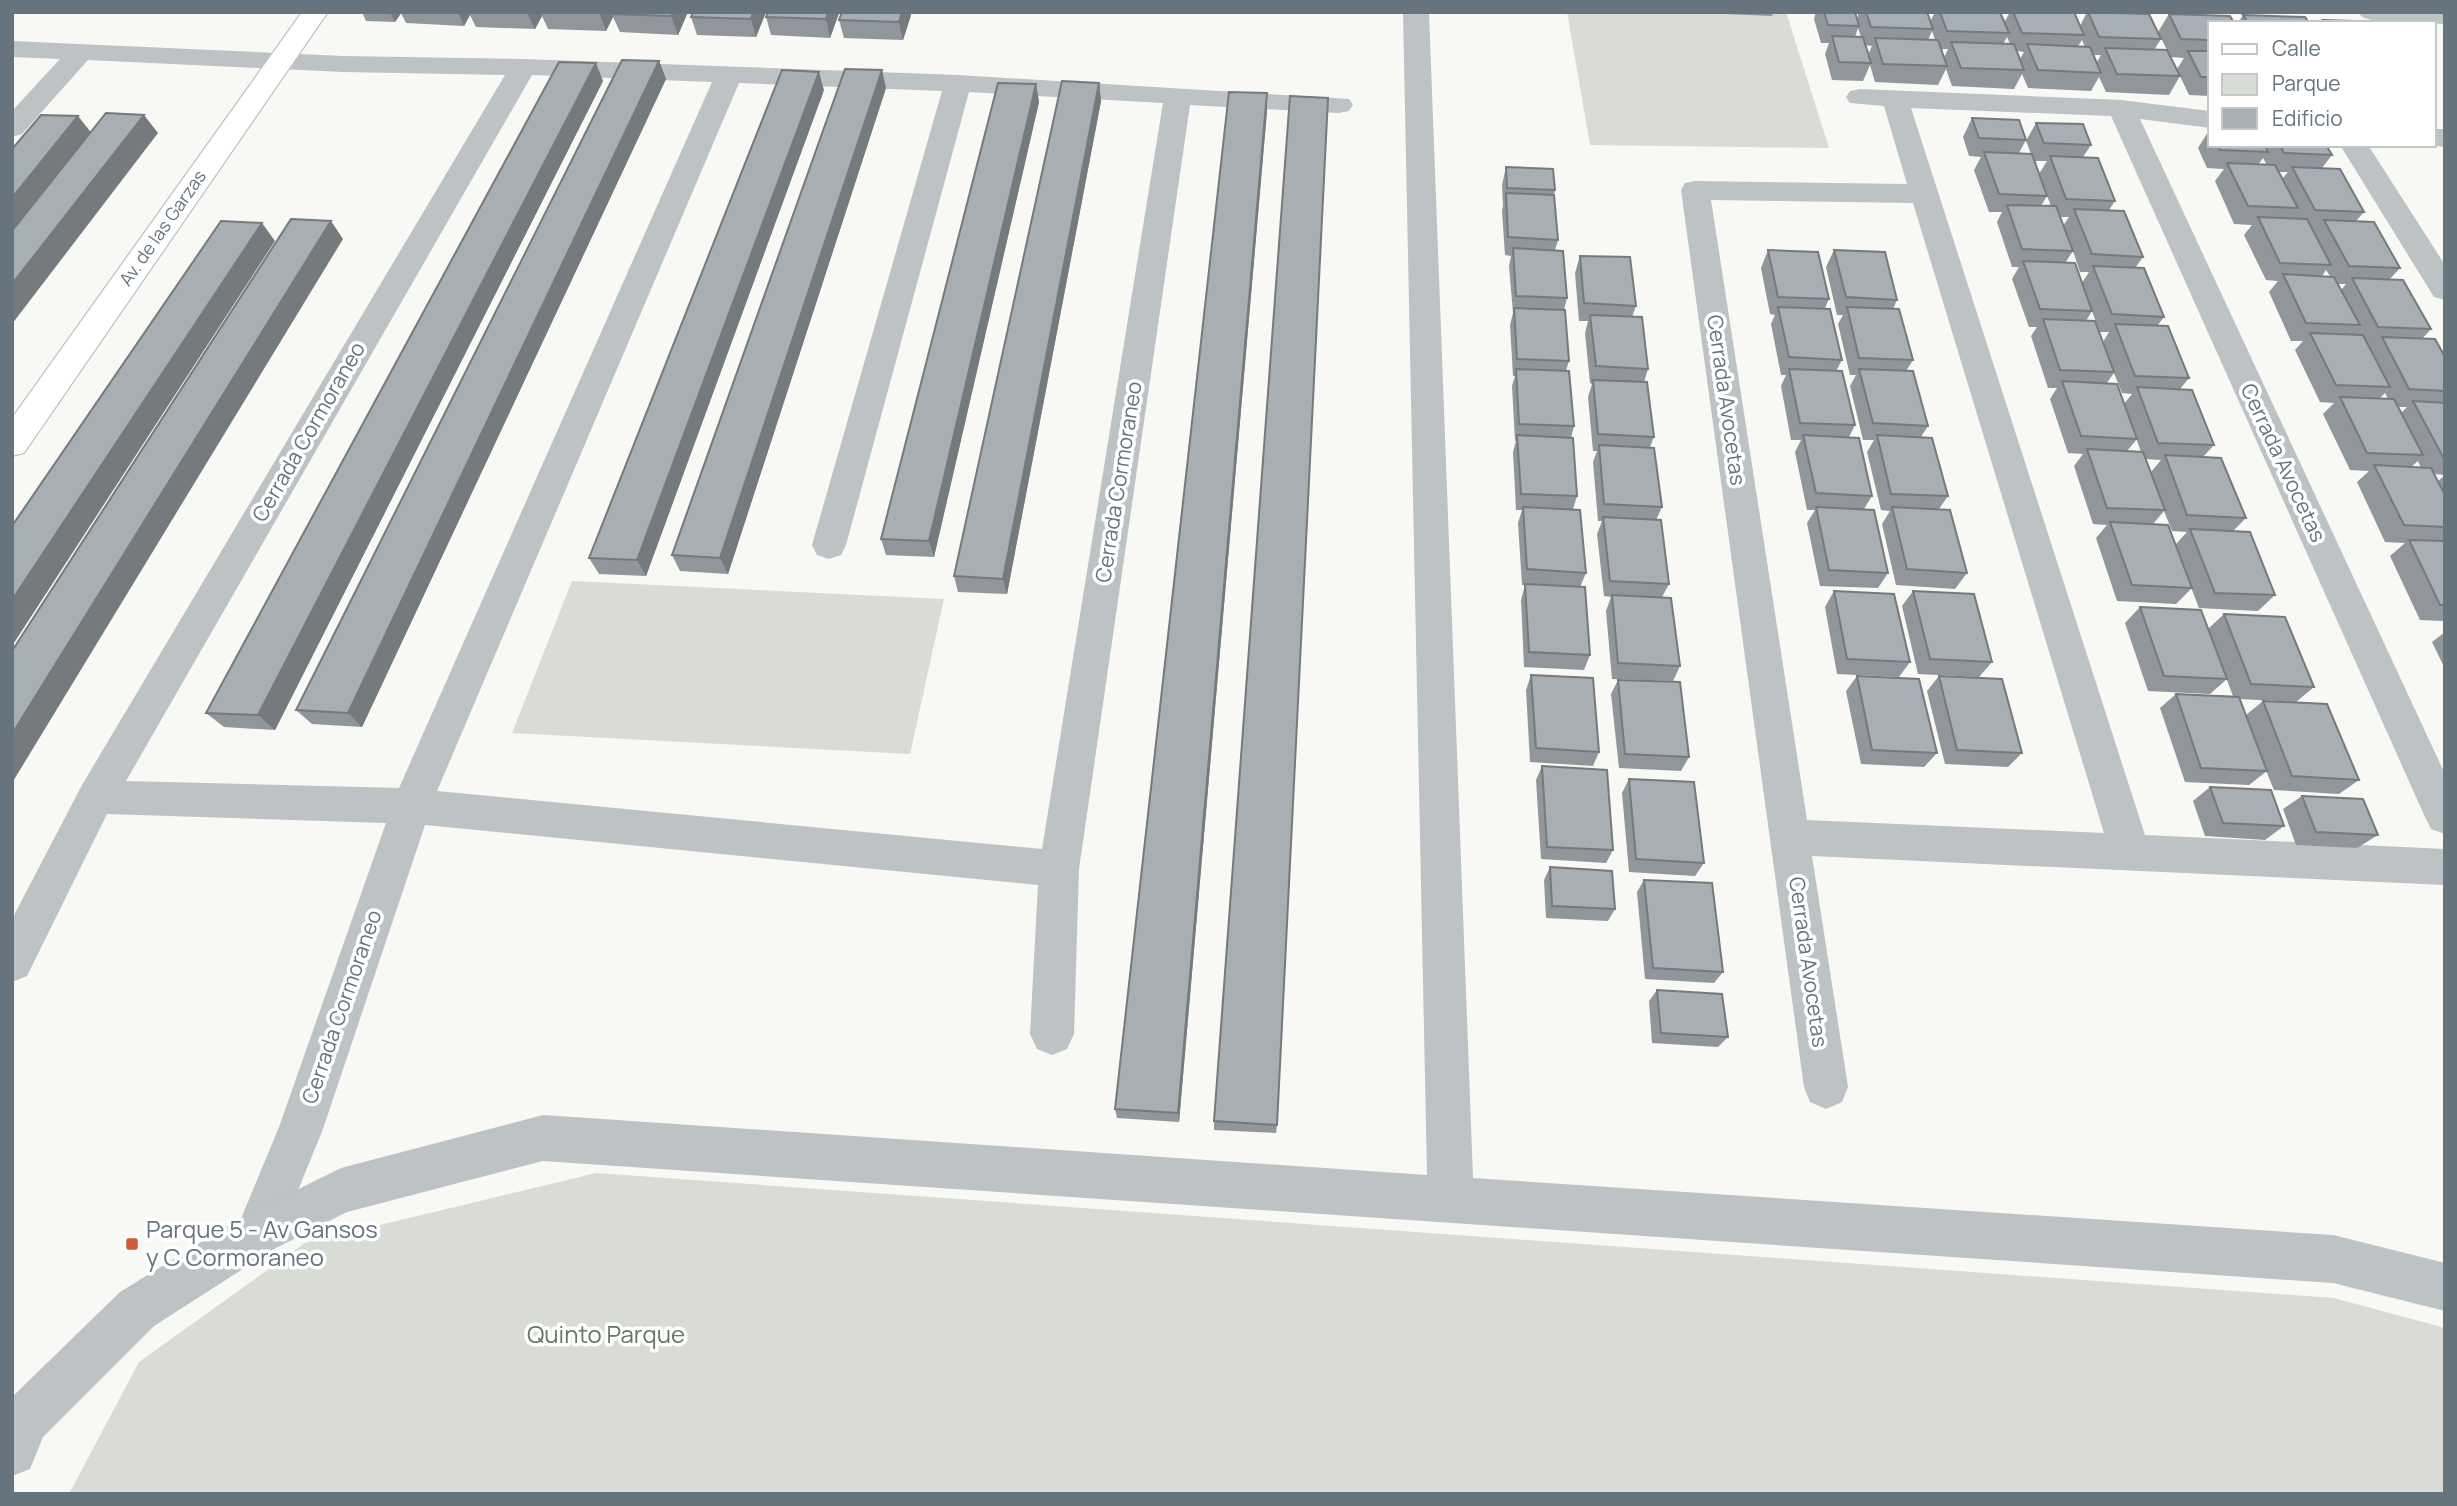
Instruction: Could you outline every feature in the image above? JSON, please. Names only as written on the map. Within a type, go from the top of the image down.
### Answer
[{"type":"main road","name":"Av. de las Garzas","points":[[12,444],[315,12]]},
{"type":"street","points":[[1416,12],[1451,1198]]},
{"type":"street","points":[[2371,12],[2445,16]]},
{"type":"street","points":[[12,49],[958,83],[1339,105]]},
{"type":"street","points":[[12,128],[81,52]]},
{"type":"street","name":"Cerrada Cormoraneo","points":[[12,962],[96,797],[523,67]]},
{"type":"street","name":"Cerrada Cormoraneo","points":[[258,1233],[301,1129],[411,806],[729,74]]},
{"type":"street","points":[[829,545],[958,83]]},
{"type":"street","name":"Cerrada Cormoraneo","points":[[1052,1034],[1059,869],[1178,95]]},
{"type":"street","points":[[1860,97],[2121,108],[2208,119]]},
{"type":"street","points":[[1895,99],[2130,852]]},
{"type":"street","name":"Cerrada Avocetas","points":[[2121,108],[2445,817]]},
{"type":"street","points":[[2355,147],[2445,290]]},
{"type":"street","name":"Cerrada Avocetas","points":[[1826,1087],[1695,190],[1924,194]]},
{"type":"street","points":[[96,797],[411,806],[1059,869]]},
{"type":"street","points":[[1789,837],[2445,867]]},
{"type":"street","points":[[16,1430],[137,1309],[258,1233],[341,1191],[543,1138],[2333,1259],[2445,1287]]},
{"type":"green space","points":[[1567,12],[1786,12],[1829,148],[1590,145]]},
{"type":"green space","points":[[572,581],[944,599],[910,754],[512,733]]},
{"type":"green space","name":"Quinto Parque","points":[[596,1173],[2334,1298],[2445,1328],[2445,1494],[69,1494],[139,1362],[305,1243]]},
{"type":"building","points":[[673,12],[671,16],[612,14]]},
{"type":"building","points":[[693,12],[753,12],[751,19],[691,17]]},
{"type":"building","points":[[768,12],[828,12],[826,19],[766,17]]},
{"type":"building","points":[[842,12],[902,12],[899,22],[839,20]]},
{"type":"building","points":[[1824,12],[1855,12],[1859,26],[1828,25]]},
{"type":"building","points":[[1866,12],[1927,12],[1933,29],[1871,27]]},
{"type":"building","points":[[1940,12],[2000,12],[2009,33],[1947,31]]},
{"type":"building","points":[[2013,12],[2074,12],[2084,35],[2022,33]]},
{"type":"building","points":[[2088,12],[2149,14],[2161,39],[2099,37]]},
{"type":"building","points":[[2169,14],[2230,16],[2233,21],[2208,21],[2208,40],[2181,39]]},
{"type":"building","points":[[2243,15],[2305,17],[2308,21],[2247,21]]},
{"type":"building","points":[[1832,36],[1863,37],[1871,63],[1839,62]]},
{"type":"building","points":[[1875,38],[1938,40],[1947,66],[1883,64]]},
{"type":"building","points":[[1951,42],[2014,44],[2024,70],[1961,68]]},
{"type":"building","points":[[2027,44],[2090,47],[2101,73],[2038,70]]},
{"type":"building","points":[[2105,48],[2167,50],[2180,76],[2117,74]]},
{"type":"building","points":[[2188,51],[2208,51],[2208,77],[2201,77]]},
{"type":"building","points":[[622,60],[659,61],[348,713],[296,710]]},
{"type":"building","points":[[559,62],[596,63],[258,715],[206,713]]},
{"type":"building","points":[[845,69],[882,70],[720,558],[672,555]]},
{"type":"building","points":[[782,70],[819,72],[637,560],[589,558]]},
{"type":"building","points":[[1062,81],[1099,83],[1003,579],[954,576]]},
{"type":"building","points":[[998,83],[1036,84],[929,541],[881,539]]},
{"type":"building","points":[[1229,92],[1267,93],[1178,1113],[1115,1109]]},
{"type":"building","points":[[1290,96],[1328,98],[1277,1125],[1214,1121]]},
{"type":"building","points":[[106,113],[144,115],[12,284],[12,231]]},
{"type":"building","points":[[41,115],[78,116],[12,198],[12,149]]},
{"type":"building","points":[[1972,118],[2019,120],[2026,140],[1979,138]]},
{"type":"building","points":[[2036,123],[2083,124],[2091,145],[2044,143]]},
{"type":"building","points":[[2219,147],[2265,147],[2268,152],[2220,150]]},
{"type":"building","points":[[2281,147],[2327,147],[2332,155],[2284,153]]},
{"type":"building","points":[[1984,152],[2032,154],[2047,196],[1999,194]]},
{"type":"building","points":[[2050,156],[2098,158],[2115,201],[2066,199]]},
{"type":"building","points":[[2227,163],[2275,165],[2298,208],[2248,206]]},
{"type":"building","points":[[1506,167],[1553,169],[1555,190],[1507,188]]},
{"type":"building","points":[[2292,167],[2340,169],[2364,212],[2315,210]]},
{"type":"building","points":[[1506,193],[1554,195],[1558,240],[1508,237]]},
{"type":"building","points":[[2007,205],[2056,206],[2073,251],[2022,249]]},
{"type":"building","points":[[2074,209],[2124,211],[2143,257],[2092,254]]},
{"type":"building","points":[[2258,217],[2307,219],[2331,265],[2280,263]]},
{"type":"building","points":[[291,219],[331,221],[12,734],[12,651]]},
{"type":"building","points":[[2324,220],[2374,222],[2400,268],[2349,266]]},
{"type":"building","points":[[221,221],[262,223],[12,600],[12,526]]},
{"type":"building","points":[[1513,248],[1563,251],[1567,298],[1516,296]]},
{"type":"building","points":[[1768,250],[1818,252],[1829,299],[1778,297]]},
{"type":"building","points":[[1834,250],[1885,252],[1897,300],[1846,297]]},
{"type":"building","points":[[1580,256],[1630,257],[1636,306],[1584,303]]},
{"type":"building","points":[[2023,261],[2075,263],[2092,311],[2040,309]]},
{"type":"building","points":[[2093,266],[2144,268],[2164,317],[2112,314]]},
{"type":"building","points":[[2283,274],[2334,277],[2360,325],[2306,323]]},
{"type":"building","points":[[2352,278],[2403,280],[2431,329],[2378,327]]},
{"type":"building","points":[[1778,307],[1830,309],[1842,360],[1789,357]]},
{"type":"building","points":[[1847,307],[1899,309],[1913,360],[1859,358]]},
{"type":"building","points":[[1514,308],[1565,310],[1569,361],[1517,359]]},
{"type":"building","points":[[1590,315],[1642,317],[1648,369],[1596,366]]},
{"type":"building","points":[[2043,319],[2095,321],[2114,372],[2060,370]]},
{"type":"building","points":[[2115,324],[2168,326],[2189,378],[2135,376]]},
{"type":"building","points":[[2310,333],[2363,335],[2390,387],[2336,385]]},
{"type":"building","points":[[2382,337],[2435,339],[2445,357],[2445,391],[2409,389]]},
{"type":"building","points":[[1516,369],[1569,371],[1574,426],[1519,424]]},
{"type":"building","points":[[1789,369],[1842,371],[1855,425],[1800,423]]},
{"type":"building","points":[[1859,369],[1913,371],[1928,426],[1873,423]]},
{"type":"building","points":[[1593,380],[1647,382],[1654,437],[1598,434]]},
{"type":"building","points":[[2062,381],[2117,384],[2137,439],[2081,436]]},
{"type":"building","points":[[2137,387],[2192,390],[2214,445],[2158,443]]},
{"type":"building","points":[[2340,397],[2394,399],[2423,455],[2367,453]]},
{"type":"building","points":[[2413,401],[2445,403],[2445,457],[2443,457]]},
{"type":"building","points":[[1517,435],[1573,438],[1577,496],[1521,494]]},
{"type":"building","points":[[1803,435],[1859,438],[1872,496],[1816,493]]},
{"type":"building","points":[[1877,435],[1932,438],[1948,496],[1891,494]]},
{"type":"building","points":[[1599,445],[1654,448],[1662,507],[1604,504]]},
{"type":"building","points":[[2087,449],[2143,452],[2165,510],[2107,508]]},
{"type":"building","points":[[2165,455],[2221,458],[2246,518],[2187,515]]},
{"type":"building","points":[[2374,465],[2431,468],[2445,495],[2445,527],[2404,525]]},
{"type":"building","points":[[1523,507],[1580,510],[1586,573],[1527,569]]},
{"type":"building","points":[[1816,507],[1874,510],[1888,573],[1829,570]]},
{"type":"building","points":[[1892,507],[1950,510],[1967,573],[1907,569]]},
{"type":"building","points":[[1603,517],[1661,520],[1669,584],[1610,581]]},
{"type":"building","points":[[2110,522],[2168,525],[2192,588],[2132,585]]},
{"type":"building","points":[[2190,529],[2250,532],[2275,595],[2215,593]]},
{"type":"building","points":[[2409,540],[2445,541],[2445,605],[2440,605]]},
{"type":"building","points":[[1525,584],[1585,587],[1590,655],[1529,652]]},
{"type":"building","points":[[1834,591],[1894,594],[1910,662],[1847,659]]},
{"type":"building","points":[[1913,591],[1974,594],[1992,662],[1930,659]]},
{"type":"building","points":[[1612,595],[1671,598],[1680,666],[1618,663]]},
{"type":"building","points":[[2140,607],[2201,610],[2227,679],[2164,676]]},
{"type":"building","points":[[2224,614],[2285,617],[2314,687],[2251,684]]},
{"type":"building","points":[[1531,675],[1593,678],[1599,752],[1536,748]]},
{"type":"building","points":[[1857,676],[1919,679],[1937,753],[1872,750]]},
{"type":"building","points":[[1939,676],[2002,679],[2022,753],[1957,750]]},
{"type":"building","points":[[1618,680],[1680,682],[1689,757],[1625,754]]},
{"type":"building","points":[[2176,694],[2239,697],[2267,771],[2201,768]]},
{"type":"building","points":[[2263,701],[2327,704],[2359,780],[2292,776]]},
{"type":"building","points":[[1542,766],[1607,770],[1613,850],[1547,847]]},
{"type":"building","points":[[1629,779],[1694,782],[1704,863],[1636,859]]},
{"type":"building","points":[[2210,787],[2271,790],[2284,826],[2223,823]]},
{"type":"building","points":[[2302,796],[2363,799],[2378,835],[2316,832]]},
{"type":"building","points":[[1550,867],[1612,871],[1615,909],[1552,906]]},
{"type":"building","points":[[1644,880],[1712,883],[1723,972],[1653,968]]},
{"type":"building","points":[[1657,990],[1722,994],[1728,1037],[1661,1033]]},
{"type":"place","name":"Parque 5 - Av Gansos y C Cormoraneo","points":[[132,1244]]}]
